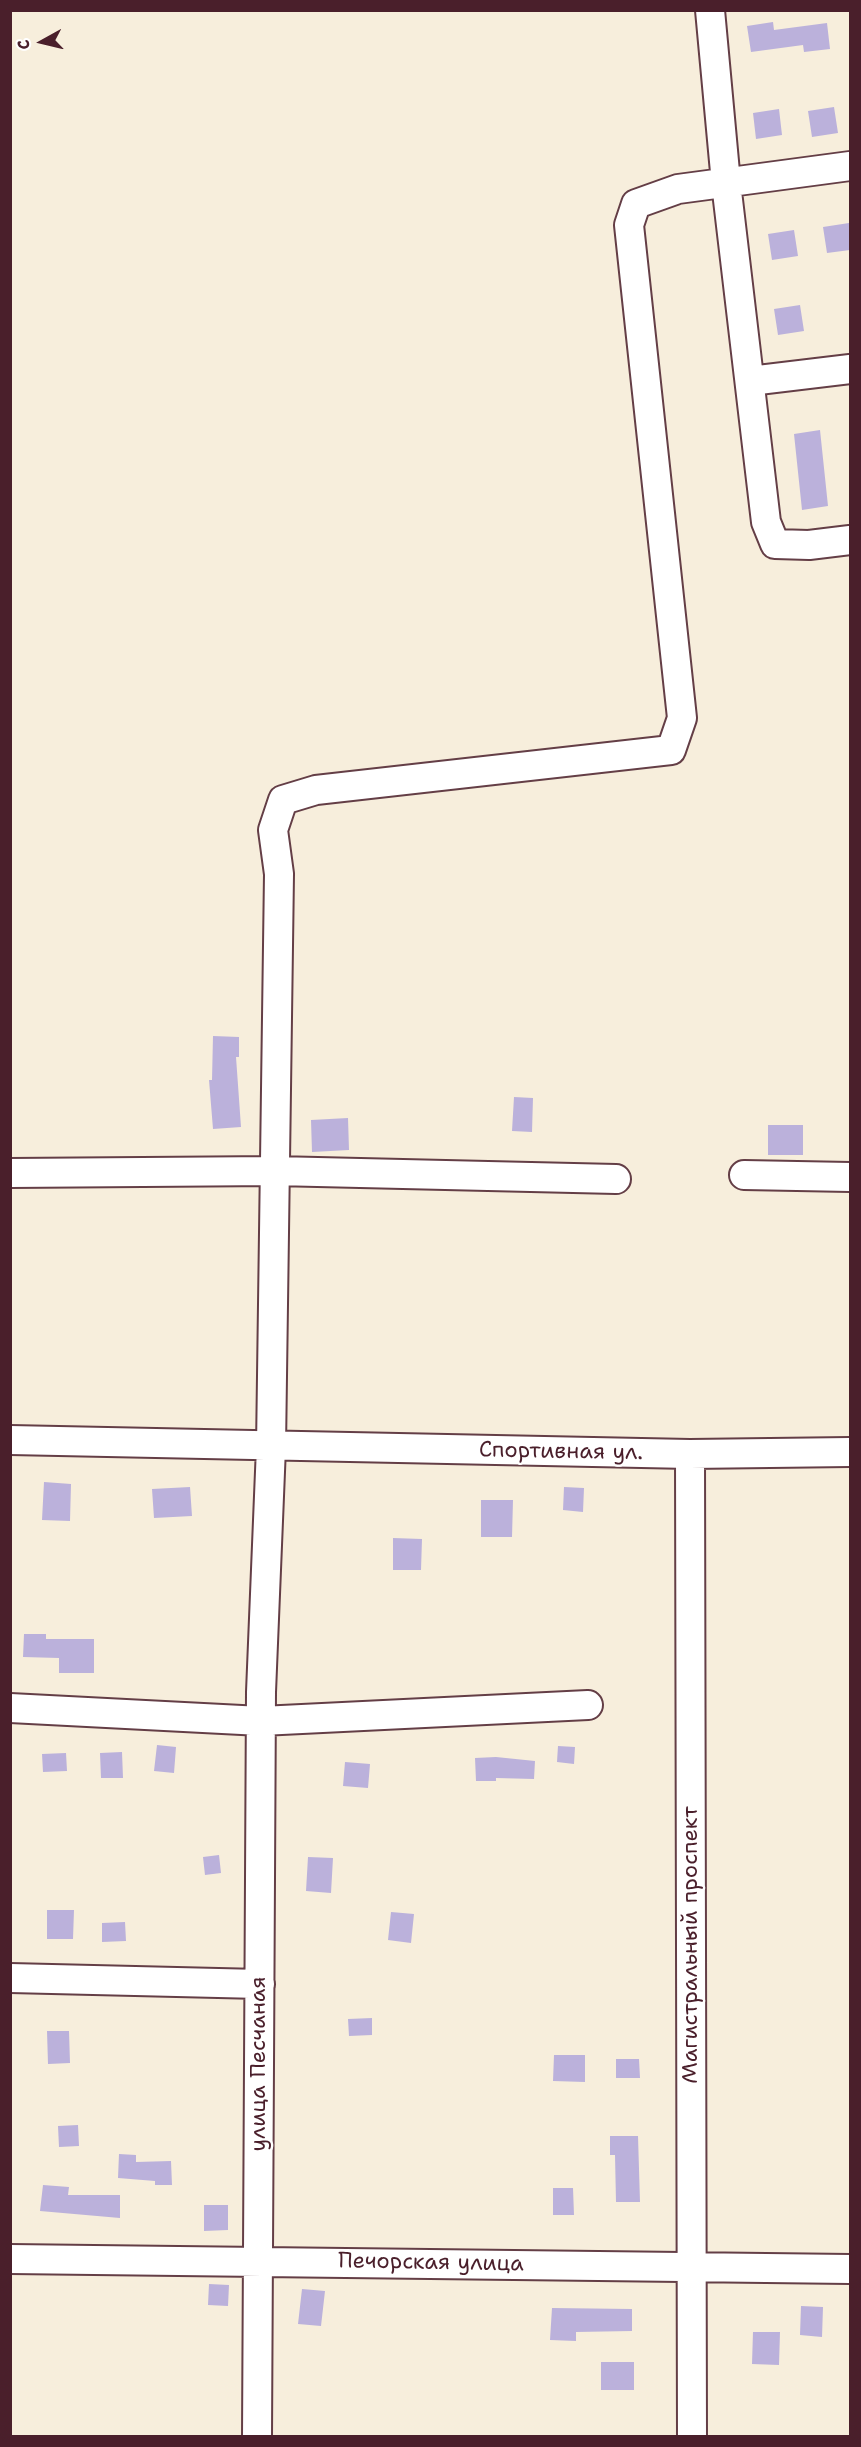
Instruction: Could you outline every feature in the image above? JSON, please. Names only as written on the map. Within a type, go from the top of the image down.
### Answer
[{"type":"street","points":[[710,10],[726,183],[766,522],[775,544],[809,545],[850,540]]},
{"type":"street","points":[[726,183],[850,166]]},
{"type":"street","name":"улица Песчаная","points":[[257,2436],[261,1692],[271,1447],[279,874],[273,831],[283,800],[316,790],[671,750],[682,718],[628,225],[636,204],[678,189],[726,183]]},
{"type":"street","points":[[750,381],[850,369]]},
{"type":"street","points":[[10,1173],[275,1171],[616,1179]]},
{"type":"street","points":[[744,1175],[850,1177]]},
{"type":"street","name":"Спортивная ул.","points":[[10,1440],[690,1454],[850,1452]]},
{"type":"street","name":"Магистральный проспект","points":[[690,1454],[692,2436]]},
{"type":"street","points":[[10,1708],[261,1721],[588,1705]]},
{"type":"street","points":[[10,1978],[260,1984]]},
{"type":"street","name":"Печорская улица","points":[[10,2259],[258,2260],[850,2269]]},
{"type":"building","points":[[773,22],[774,30],[827,23],[830,49],[804,52],[803,45],[751,52],[747,26]]},
{"type":"building","points":[[834,107],[838,133],[812,137],[808,111]]},
{"type":"building","points":[[779,109],[782,135],[756,139],[753,113]]},
{"type":"building","points":[[849,223],[850,250],[827,253],[823,227]]},
{"type":"building","points":[[794,230],[798,256],[772,260],[768,234]]},
{"type":"building","points":[[800,305],[804,331],[778,335],[774,309]]},
{"type":"building","points":[[820,430],[828,506],[802,510],[794,434]]},
{"type":"building","points":[[213,1036],[239,1037],[239,1057],[236,1057],[241,1127],[213,1129],[209,1080],[212,1080]]},
{"type":"building","points":[[514,1097],[533,1098],[532,1132],[512,1131]]},
{"type":"building","points":[[348,1118],[349,1150],[312,1152],[311,1120]]},
{"type":"building","points":[[768,1125],[803,1125],[803,1155],[768,1155]]},
{"type":"building","points":[[44,1482],[71,1484],[70,1521],[42,1520]]},
{"type":"building","points":[[190,1487],[192,1516],[154,1518],[152,1489]]},
{"type":"building","points":[[564,1487],[584,1488],[583,1512],[563,1510]]},
{"type":"building","points":[[481,1500],[513,1500],[512,1537],[481,1537]]},
{"type":"building","points":[[393,1538],[422,1539],[421,1570],[393,1570]]},
{"type":"building","points":[[24,1634],[46,1634],[46,1639],[94,1639],[94,1673],[59,1673],[59,1658],[23,1657]]},
{"type":"building","points":[[157,1745],[176,1747],[174,1773],[154,1771]]},
{"type":"building","points":[[558,1746],[575,1747],[574,1764],[557,1762]]},
{"type":"building","points":[[122,1752],[123,1778],[101,1778],[100,1753]]},
{"type":"building","points":[[66,1753],[67,1771],[43,1772],[42,1754]]},
{"type":"building","points":[[496,1757],[535,1761],[534,1779],[496,1778],[496,1781],[476,1781],[475,1758]]},
{"type":"building","points":[[345,1762],[370,1764],[368,1788],[343,1786]]},
{"type":"building","points":[[219,1855],[221,1873],[205,1875],[203,1857]]},
{"type":"building","points":[[308,1857],[333,1858],[331,1893],[306,1891]]},
{"type":"building","points":[[47,1910],[74,1910],[73,1939],[47,1939]]},
{"type":"building","points":[[391,1912],[414,1914],[411,1943],[388,1940]]},
{"type":"building","points":[[125,1922],[126,1941],[102,1942],[102,1923]]},
{"type":"building","points":[[372,2018],[372,2035],[349,2036],[348,2019]]},
{"type":"building","points":[[47,2031],[69,2031],[70,2063],[48,2064]]},
{"type":"building","points":[[554,2055],[585,2055],[585,2082],[553,2081]]},
{"type":"building","points":[[616,2059],[639,2059],[640,2078],[616,2078]]},
{"type":"building","points":[[78,2125],[79,2146],[59,2147],[58,2126]]},
{"type":"building","points":[[610,2136],[638,2136],[640,2202],[616,2202],[615,2155],[610,2155]]},
{"type":"building","points":[[119,2154],[136,2155],[136,2162],[171,2161],[172,2185],[155,2185],[155,2181],[118,2178]]},
{"type":"building","points":[[43,2185],[69,2187],[68,2195],[120,2195],[120,2218],[40,2211]]},
{"type":"building","points":[[553,2188],[573,2188],[574,2215],[553,2215]]},
{"type":"building","points":[[204,2205],[228,2205],[228,2230],[204,2231]]},
{"type":"building","points":[[209,2284],[229,2285],[228,2306],[208,2305]]},
{"type":"building","points":[[302,2289],[325,2291],[321,2326],[298,2324]]},
{"type":"building","points":[[801,2306],[823,2307],[822,2337],[800,2335]]},
{"type":"building","points":[[552,2308],[632,2309],[632,2331],[576,2332],[576,2341],[550,2340]]},
{"type":"building","points":[[753,2332],[780,2332],[779,2365],[752,2364]]},
{"type":"building","points":[[601,2362],[634,2362],[634,2390],[601,2390]]}]
